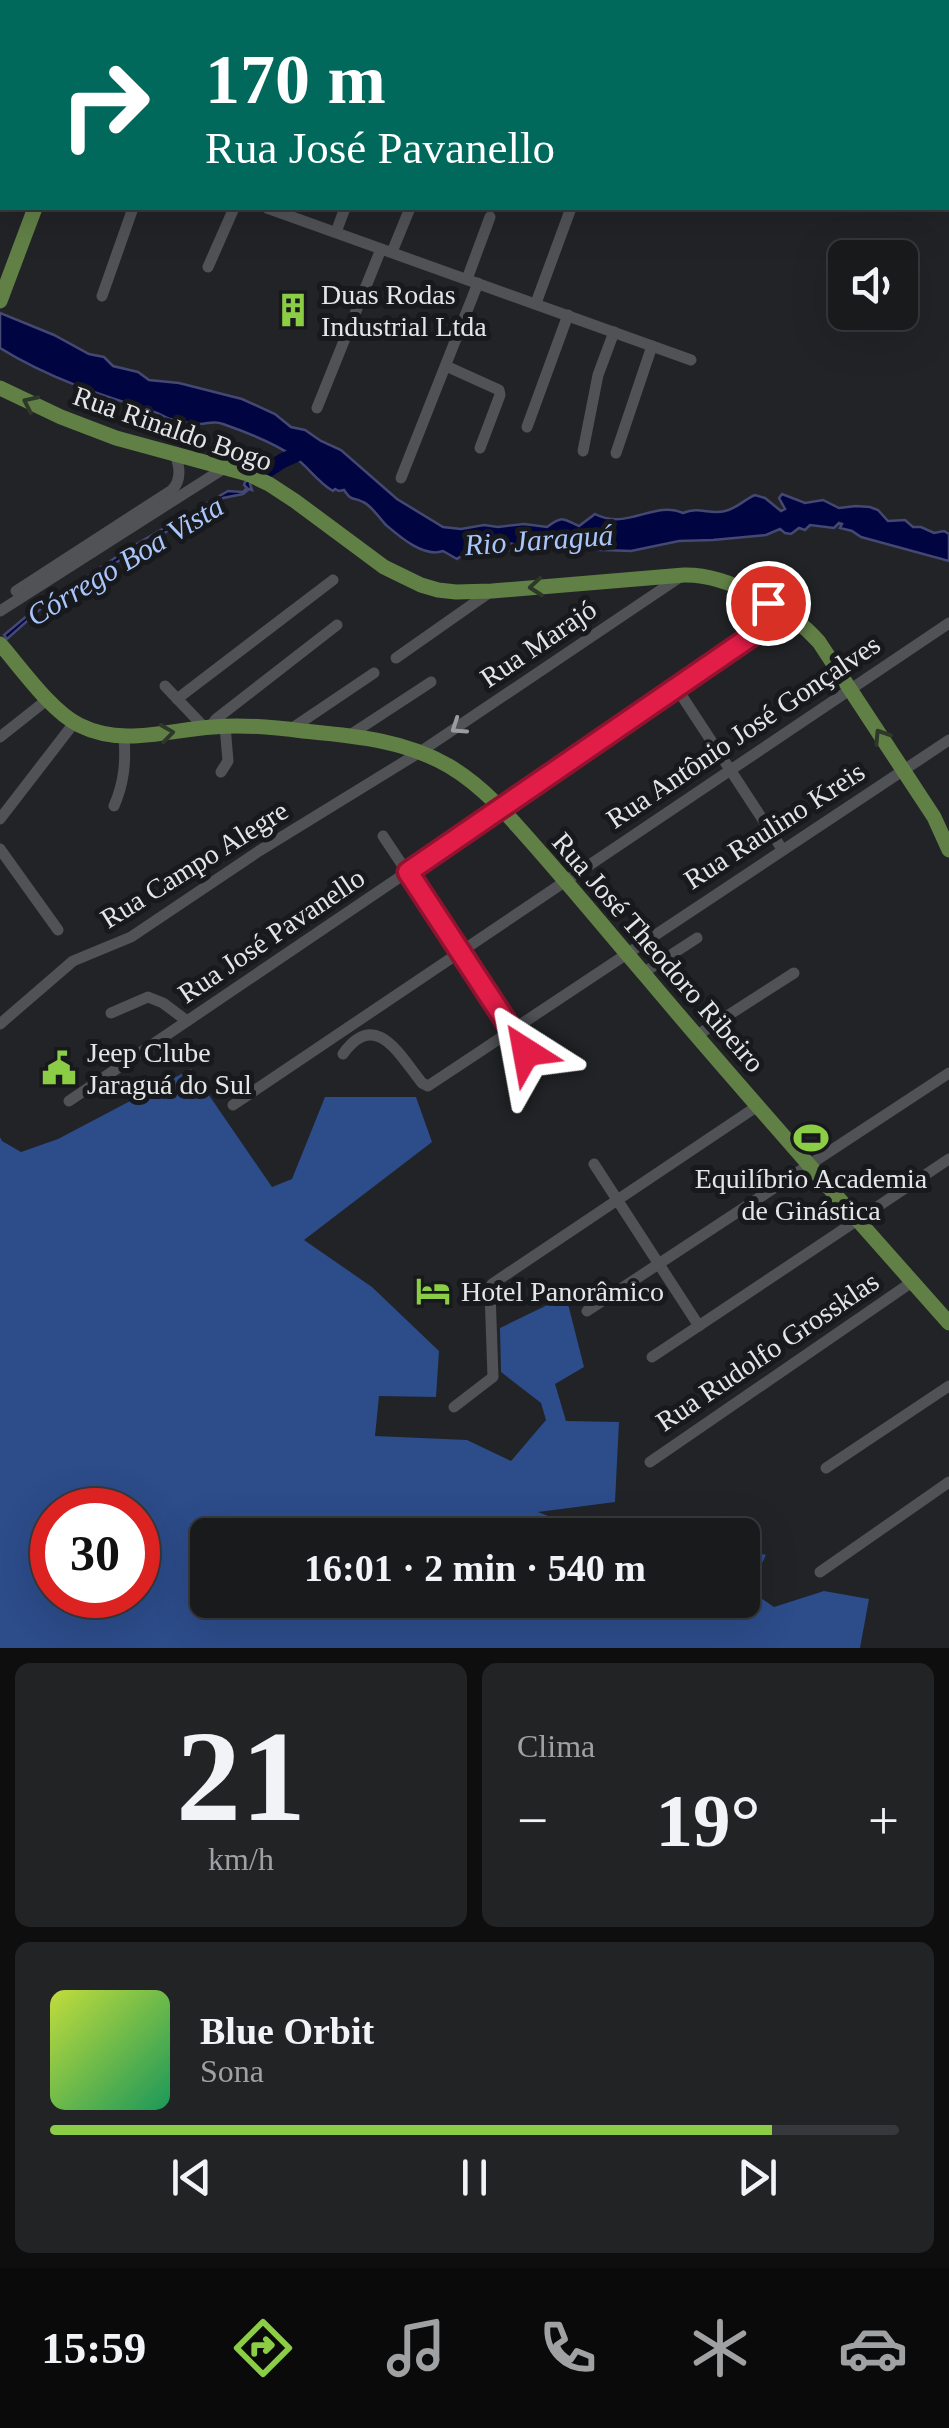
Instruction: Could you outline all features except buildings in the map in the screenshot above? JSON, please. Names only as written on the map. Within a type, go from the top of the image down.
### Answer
[{"type":"main road","points":[[1,294],[33,210]]},
{"type":"main road","name":"Rua Rinaldo Bogo","points":[[0,388],[98,431],[226,467],[270,484],[384,567],[438,590],[492,590],[684,575],[709,577],[734,586],[768,603],[819,642],[934,817],[949,850]]},
{"type":"main road","name":"Rua José Theodoro Ribeiro","points":[[0,644],[60,712],[94,731],[124,737],[213,727],[350,735],[420,752],[476,785],[566,881],[696,1036],[912,1282],[947,1316]]},
{"type":"street","points":[[102,296],[131,210]]},
{"type":"street","points":[[208,267],[233,210]]},
{"type":"street","points":[[273,210],[691,360]]},
{"type":"street","points":[[336,232],[344,210]]},
{"type":"street","points":[[317,408],[387,250],[409,210]]},
{"type":"street","points":[[536,303],[570,210]]},
{"type":"street","points":[[400,478],[446,366],[490,217]]},
{"type":"street","points":[[527,427],[568,315]]},
{"type":"street","points":[[582,451],[598,375],[614,332]]},
{"type":"street","points":[[616,452],[652,346]]},
{"type":"street","points":[[446,366],[499,390],[480,448]]},
{"type":"street","points":[[0,602],[172,490],[180,470],[174,454]]},
{"type":"street","points":[[0,612],[226,467]]},
{"type":"street","name":"Rua Marajó","points":[[420,752],[684,575]]},
{"type":"street","points":[[177,699],[333,580]]},
{"type":"street","points":[[396,658],[492,590]]},
{"type":"street","name":"Rua José Pavanello","points":[[69,1101],[766,626],[771,618],[768,603]]},
{"type":"street","name":"Rua Antônio José Gonçalves","points":[[234,1105],[949,624]]},
{"type":"street","points":[[213,727],[216,719],[336,625]]},
{"type":"street","points":[[291,729],[374,673]]},
{"type":"street","points":[[350,735],[431,682]]},
{"type":"street","points":[[166,686],[213,727],[228,762],[221,772]]},
{"type":"street","points":[[676,687],[782,849]]},
{"type":"street","points":[[0,737],[48,699]]},
{"type":"street","points":[[0,819],[74,723]]},
{"type":"street","points":[[114,806],[126,759],[124,737]]},
{"type":"street","name":"Rua Raulino Kreis","points":[[343,1054],[360,1037],[370,1033],[380,1036],[426,1086],[949,740]]},
{"type":"street","name":"Rua Campo Alegre","points":[[0,1024],[73,961],[131,937],[259,851],[420,752]]},
{"type":"street","points":[[383,836],[538,1069]]},
{"type":"street","points":[[0,848],[58,930]]},
{"type":"street","points":[[643,973],[697,938]]},
{"type":"street","points":[[696,1036],[794,973]]},
{"type":"street","points":[[111,1013],[148,997],[188,1022]]},
{"type":"street","points":[[587,1312],[949,1072]]},
{"type":"street","points":[[454,1407],[493,1377],[492,1284],[758,1105]]},
{"type":"street","points":[[652,1357],[949,1159]]},
{"type":"street","points":[[594,1164],[699,1326]]},
{"type":"street","name":"Rua Rudolfo Grossklas","points":[[650,1462],[912,1282]]},
{"type":"street","points":[[826,1468],[949,1386]]},
{"type":"street","points":[[820,1572],[949,1482]]},
{"type":"shaded area","points":[[191,1069],[272,1187],[292,1179],[325,1097],[416,1097],[432,1142],[304,1240],[372,1287],[439,1351],[436,1397],[379,1396],[375,1436],[467,1440],[511,1461],[546,1420],[541,1403],[501,1372],[500,1328],[566,1296],[584,1367],[555,1384],[566,1421],[619,1422],[615,1502],[538,1512],[553,1518],[190,1518],[190,1618],[760,1618],[760,1597],[774,1607],[824,1591],[869,1599],[860,1648],[0,1648],[0,1137],[21,1152],[58,1139]]},
{"type":"water","name":"Rio Jaraguá","points":[[0,313],[149,380],[179,383],[242,399],[275,414],[291,427],[305,430],[341,450],[397,499],[443,527],[547,527],[563,519],[579,526],[595,514],[618,519],[662,510],[719,512],[755,495],[781,511],[785,509],[779,498],[782,494],[805,503],[823,500],[839,508],[870,507],[888,521],[905,520],[913,527],[934,533],[944,531],[949,534],[949,561],[861,537],[840,528],[839,523],[834,528],[810,525],[791,534],[780,529],[766,535],[679,541],[631,551],[507,543],[508,551],[467,547],[457,559],[443,551],[428,552],[398,535],[366,504],[344,490],[333,491],[298,460],[268,442],[220,423],[170,419],[110,398],[36,368],[0,348]]},
{"type":"water","points":[[270,472],[250,484],[252,490],[223,498],[45,605],[7,639],[4,635],[52,595],[66,591],[128,549],[228,491],[243,492],[247,488],[245,482]]},
{"type":"waterway","name":"Córrego Boa Vista","points":[[268,470],[308,449]]},
{"type":"place","name":"Duas Rodas Industrial Ltda","points":[[293,310]]},
{"type":"place","name":"Jeep Clube Jaraguá do Sul","points":[[59,1068]]},
{"type":"place","name":"Equilíbrio Academia de Ginástica","points":[[811,1138]]},
{"type":"place","name":"Hotel Panorâmico","points":[[433,1291]]},
{"type":"route","points":[[526,1052],[408,872],[766,626],[771,618],[768,603]]}]
